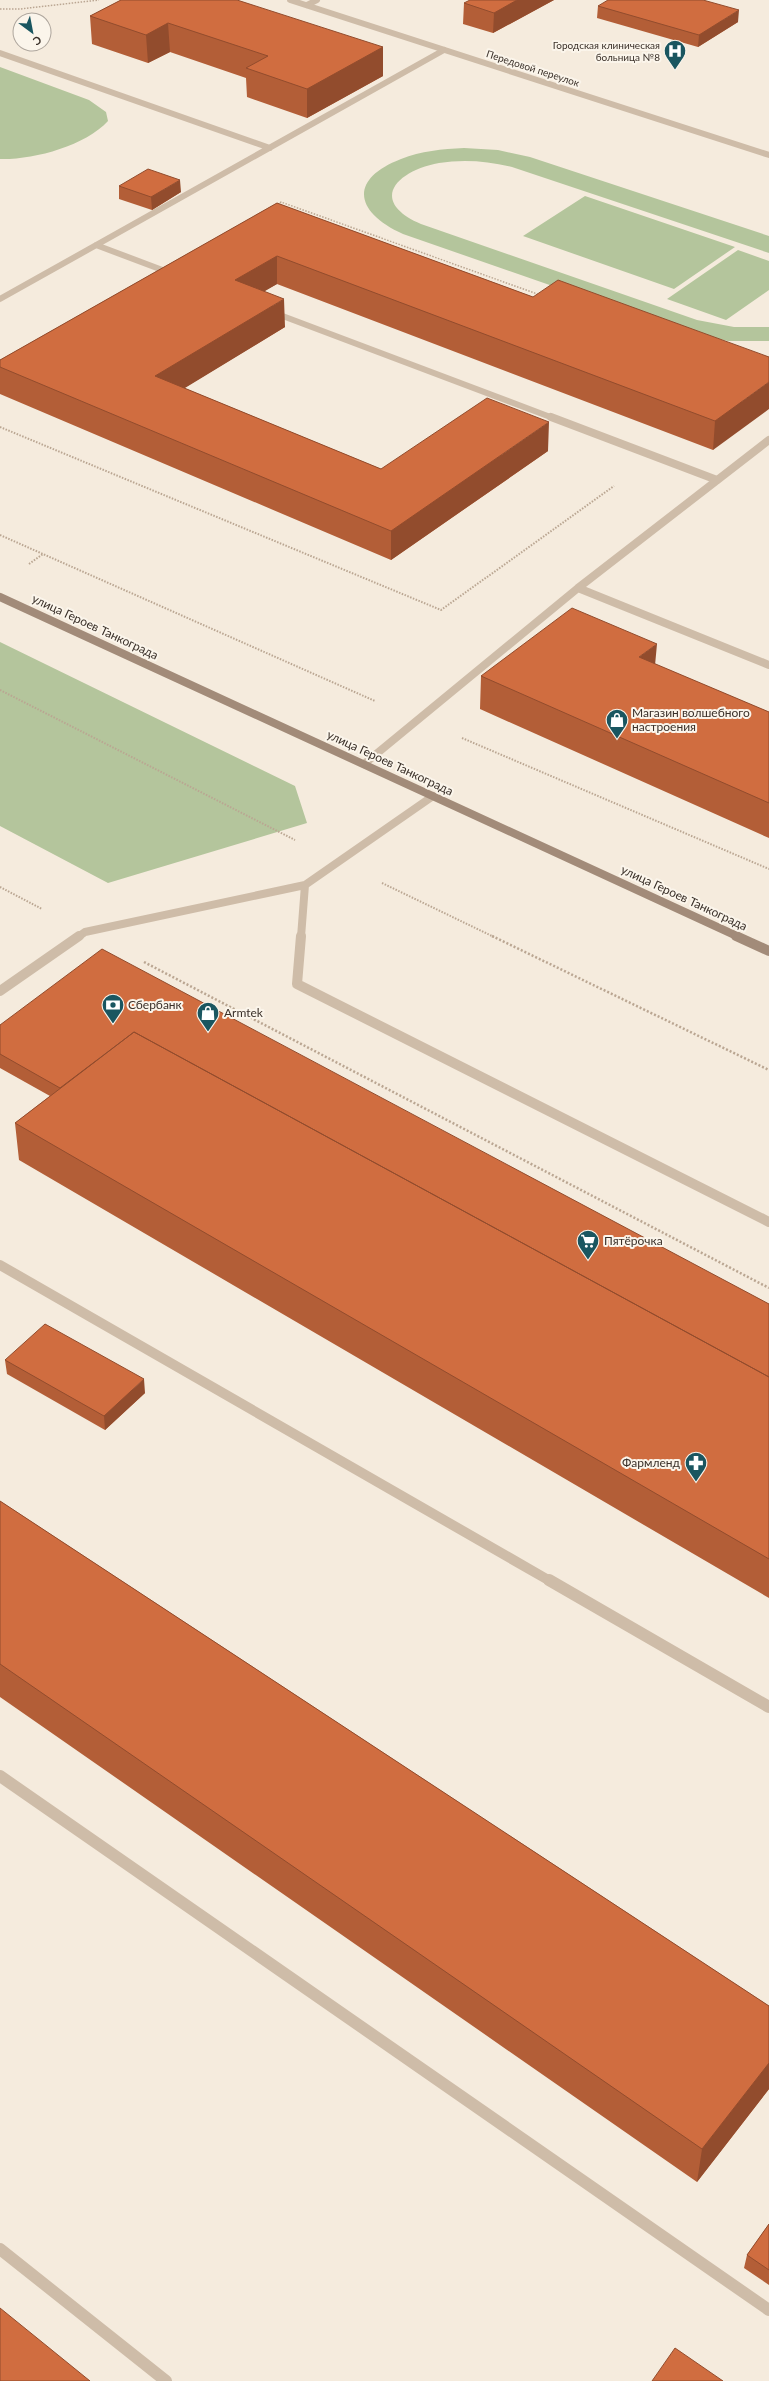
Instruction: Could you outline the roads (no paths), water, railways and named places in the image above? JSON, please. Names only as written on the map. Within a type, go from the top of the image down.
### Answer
[{"type":"main road","name":"улица Героев Танкограда","points":[[0,597],[769,951]]},
{"type":"street","name":"Передовой переулок","points":[[290,0],[769,155]]},
{"type":"street","points":[[306,5],[316,0]]},
{"type":"street","points":[[0,299],[444,50]]},
{"type":"street","points":[[0,53],[270,148]]},
{"type":"street","points":[[96,245],[183,278]]},
{"type":"street","points":[[261,308],[717,480]]},
{"type":"street","points":[[364,764],[578,588],[769,440]]},
{"type":"street","points":[[578,588],[769,665]]},
{"type":"street","points":[[0,990],[85,932],[305,885],[433,796]]},
{"type":"street","points":[[305,885],[297,984],[769,1222]]},
{"type":"street","points":[[0,1265],[769,1707]]},
{"type":"street","points":[[0,1776],[769,2310]]},
{"type":"street","points":[[0,2249],[166,2381]]},
{"type":"place","name":"Городская клиническая больница №8","points":[[675,70]]},
{"type":"place","name":"Магазин волшебного настроения","points":[[617,740]]},
{"type":"place","name":"Сбербанк","points":[[113,1024]]},
{"type":"place","name":"Armtek","points":[[208,1032]]},
{"type":"place","name":"Пятёрочка","points":[[588,1260]]},
{"type":"place","name":"Фармленд","points":[[696,1482]]}]
